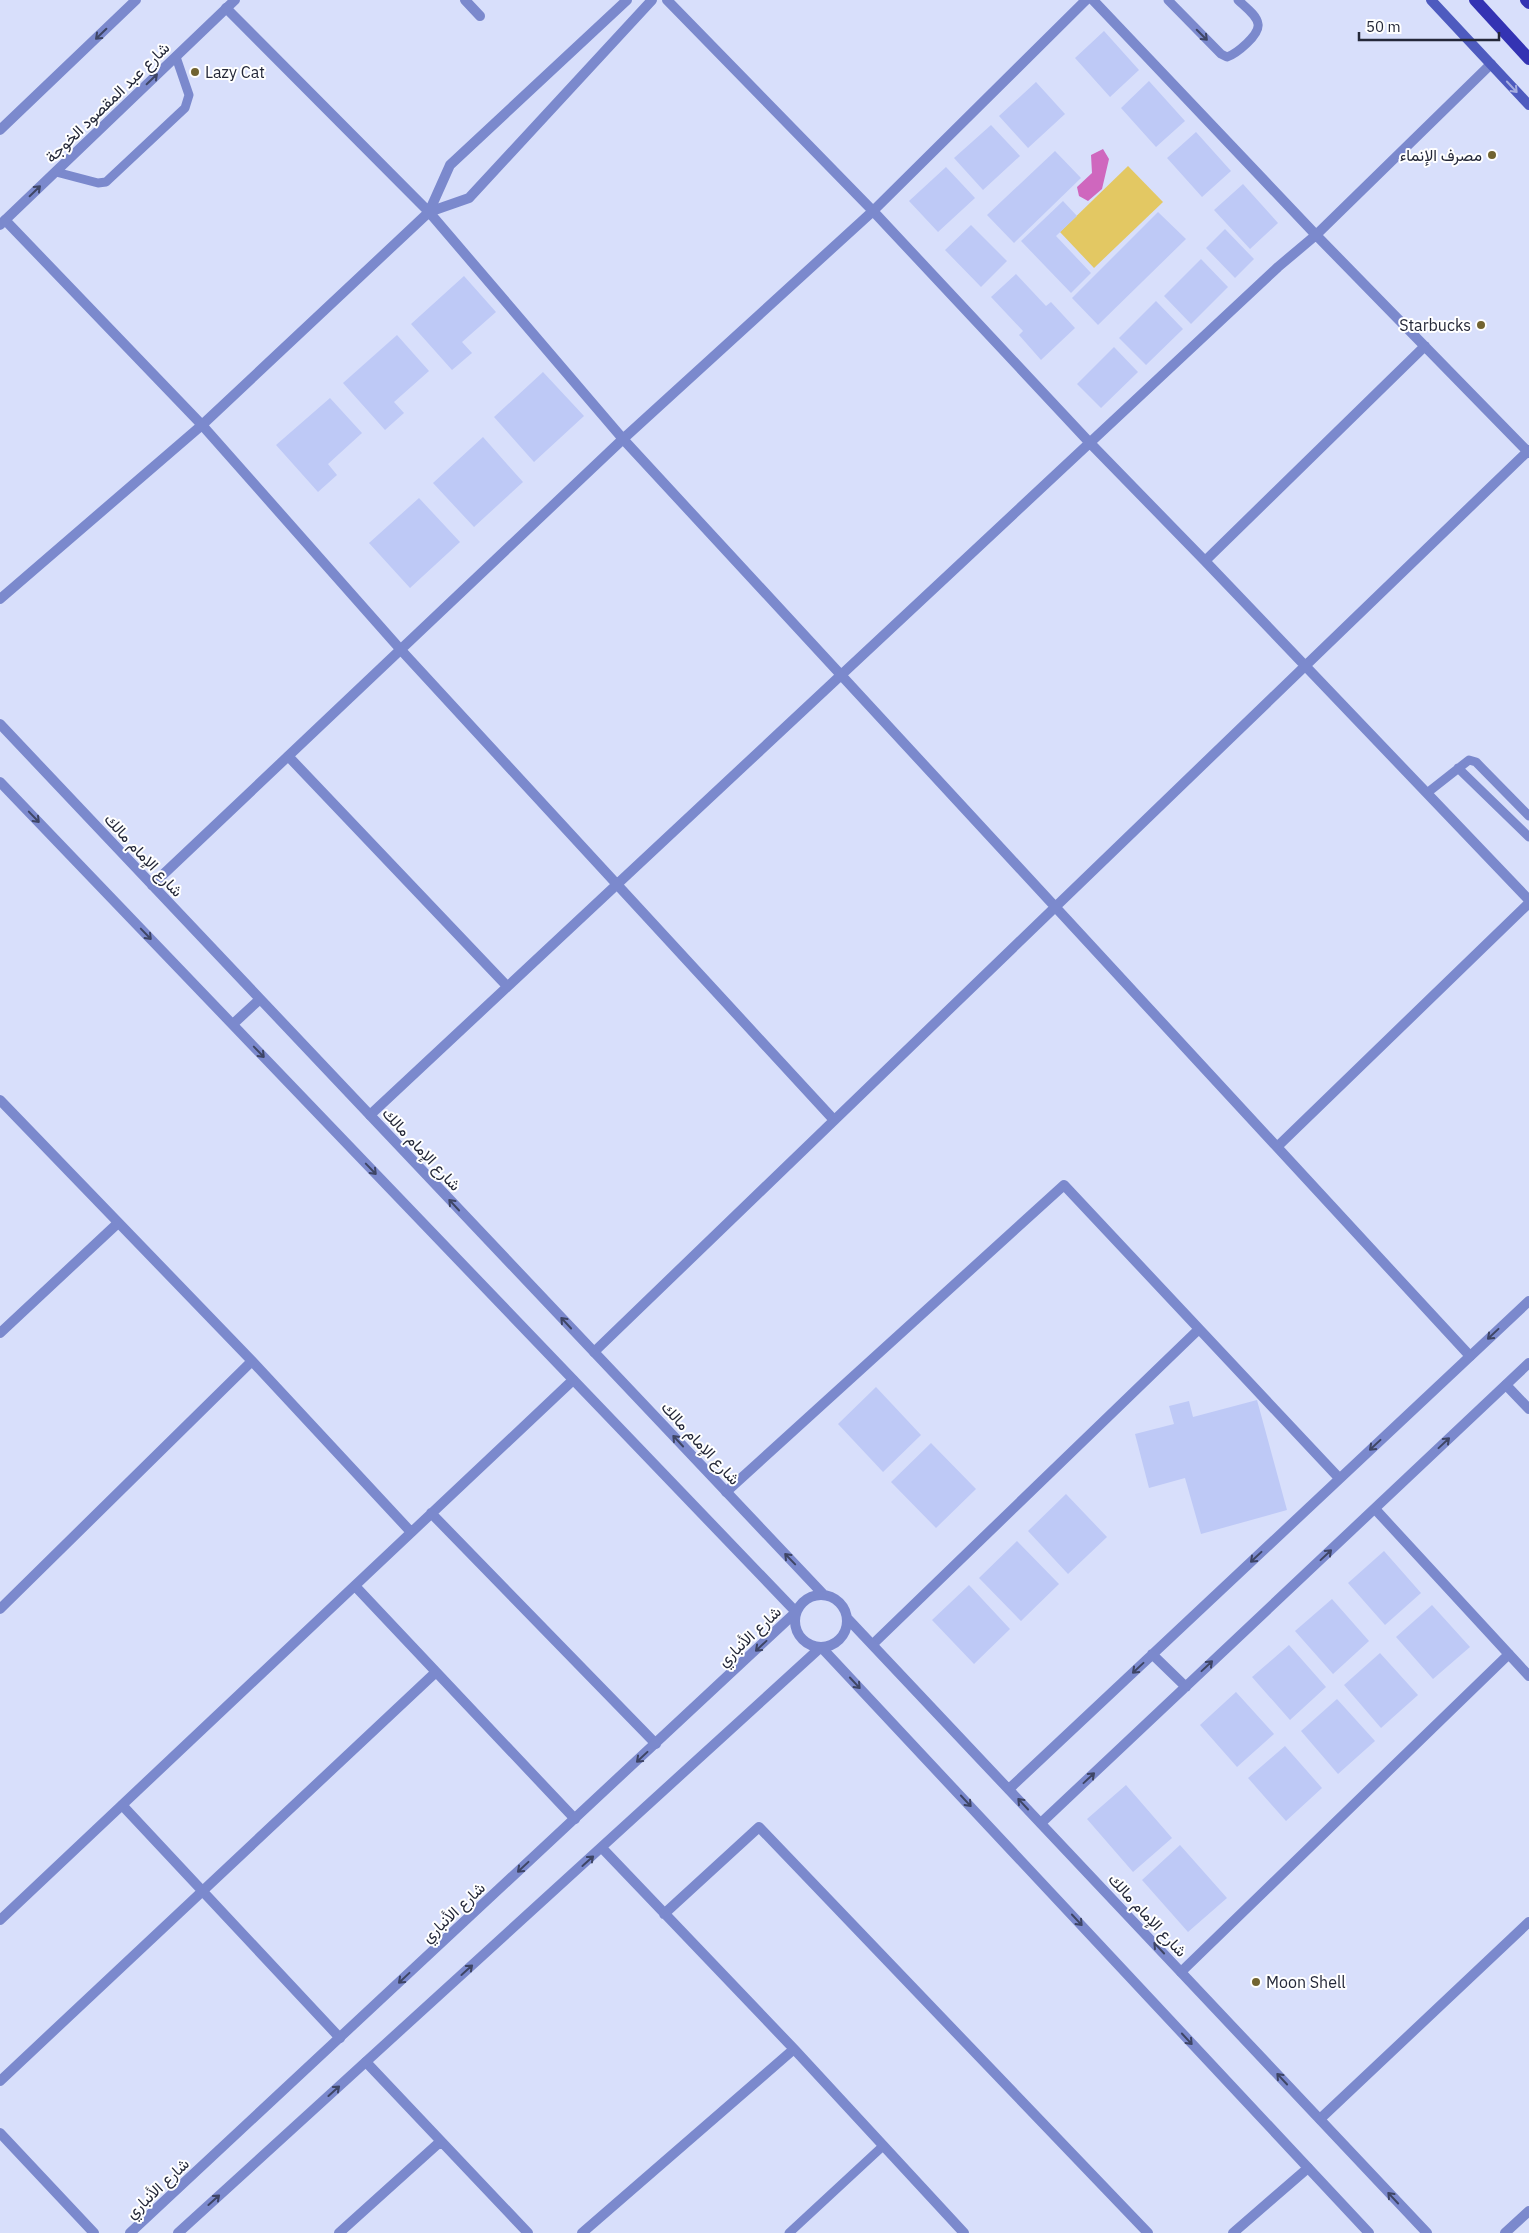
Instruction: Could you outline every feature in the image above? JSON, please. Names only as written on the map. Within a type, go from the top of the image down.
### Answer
[{"type":"main road","points":[[1431,0],[1529,105]]},
{"type":"main road","points":[[1475,0],[1529,58]]},
{"type":"main road","points":[[1526,0],[1529,3]]},
{"type":"street","points":[[0,130],[136,0]]},
{"type":"street","name":"شارع عبد المقصود الخوجة","points":[[3,222],[235,0]]},
{"type":"street","points":[[465,0],[480,16]]},
{"type":"street","points":[[0,599],[202,425],[428,212],[450,165],[627,0]]},
{"type":"street","points":[[428,212],[469,198],[652,0]]},
{"type":"street","points":[[667,0],[874,211],[1090,443],[1306,666],[1529,902],[1278,1146]]},
{"type":"street","points":[[152,885],[623,439],[874,211],[1086,0]]},
{"type":"street","points":[[594,1352],[1528,452],[1316,235],[1093,0]]},
{"type":"street","points":[[226,8],[428,212],[623,439],[1470,1356]]},
{"type":"street","points":[[370,1115],[840,674],[1278,267],[1316,235],[1491,64]]},
{"type":"street","points":[[3,222],[202,425],[401,650],[834,1120]]},
{"type":"street","points":[[1205,561],[1425,346]]},
{"type":"street","name":"شارع الإمام مالك","points":[[0,724],[823,1594]]},
{"type":"street","points":[[288,756],[507,986]]},
{"type":"street","points":[[0,782],[796,1612]]},
{"type":"street","points":[[233,1024],[260,999]]},
{"type":"street","points":[[0,1100],[252,1362],[411,1532]]},
{"type":"street","points":[[726,1492],[1064,1185],[1339,1478]]},
{"type":"street","points":[[0,1333],[118,1223]]},
{"type":"street","points":[[1009,1789],[1529,1301]]},
{"type":"street","points":[[873,1644],[1199,1329]]},
{"type":"street","points":[[0,1609],[252,1362]]},
{"type":"street","points":[[1041,1823],[1529,1363]]},
{"type":"street","points":[[0,1920],[573,1380]]},
{"type":"street","points":[[1506,1385],[1529,1409]]},
{"type":"street","points":[[1375,1509],[1529,1676]]},
{"type":"street","points":[[431,1513],[656,1744]]},
{"type":"street","points":[[355,1586],[575,1819]]},
{"type":"street","points":[[178,2233],[821,1647],[837,1642],[847,1627],[845,1609],[839,1602],[823,1594],[806,1599],[796,1612],[796,1629],[800,1636],[806,1642],[821,1647],[1369,2233]]},
{"type":"street","name":"شارع الأنباري","points":[[130,2233],[796,1612]]},
{"type":"street","name":"شارع الإمام مالك","points":[[847,1618],[1427,2233]]},
{"type":"street","points":[[1152,1654],[1186,1687]]},
{"type":"street","points":[[1181,1972],[1509,1654]]},
{"type":"street","points":[[0,2080],[436,1672]]},
{"type":"street","points":[[122,1805],[340,2038]]},
{"type":"street","points":[[664,1914],[759,1827],[1148,2233]]},
{"type":"street","points":[[602,1848],[794,2049],[964,2233]]},
{"type":"street","points":[[1320,2119],[1529,1922]]},
{"type":"street","points":[[582,2233],[794,2049]]},
{"type":"street","points":[[366,2062],[528,2233]]},
{"type":"street","points":[[0,2133],[94,2233]]},
{"type":"street","points":[[339,2233],[441,2141]]},
{"type":"street","points":[[1234,2233],[1308,2168]]},
{"type":"street","points":[[1505,2233],[1529,2212]]},
{"type":"lane","points":[[1168,0],[1221,54],[1227,57],[1235,54],[1257,32],[1258,24],[1255,18],[1238,0]]},
{"type":"lane","points":[[56,172],[98,183],[106,182],[185,108],[189,95],[176,57]]},
{"type":"lane","points":[[1427,794],[1469,760],[1476,762],[1529,816]]},
{"type":"lane","points":[[1458,768],[1529,837]]},
{"type":"lane","points":[[789,2233],[883,2146]]},
{"type":"shaded area","points":[[1103,149],[1109,159],[1102,189],[1088,201],[1079,196],[1077,187],[1092,173],[1091,155]]},
{"type":"shaded area","points":[[1128,166],[1163,202],[1094,268],[1060,232]]},
{"type":"building","points":[[1104,31],[1139,70],[1110,97],[1075,58]]},
{"type":"building","points":[[1149,81],[1185,121],[1156,147],[1121,108]]},
{"type":"building","points":[[1036,82],[1065,114],[1028,148],[999,116]]},
{"type":"building","points":[[991,125],[1020,156],[983,190],[954,158]]},
{"type":"building","points":[[1196,132],[1231,171],[1202,197],[1167,158]]},
{"type":"building","points":[[1055,151],[1081,178],[1014,243],[987,215]]},
{"type":"building","points":[[946,167],[975,198],[938,232],[909,201]]},
{"type":"building","points":[[1243,184],[1278,223],[1250,249],[1214,210]]},
{"type":"building","points":[[1063,201],[1077,216],[1056,236],[1091,273],[1071,293],[1021,241]]},
{"type":"building","points":[[1158,212],[1186,239],[1098,325],[1072,298]]},
{"type":"building","points":[[971,225],[1007,261],[981,287],[945,250]]},
{"type":"building","points":[[1225,229],[1254,259],[1235,278],[1206,248]]},
{"type":"building","points":[[1201,259],[1228,287],[1191,324],[1164,296]]},
{"type":"building","points":[[1016,274],[1046,306],[1051,302],[1075,328],[1041,360],[1019,335],[1023,331],[991,297]]},
{"type":"building","points":[[464,276],[496,312],[462,342],[472,353],[452,370],[411,324]]},
{"type":"building","points":[[1156,301],[1183,329],[1146,365],[1119,338]]},
{"type":"building","points":[[397,335],[429,371],[394,402],[404,413],[385,430],[343,383]]},
{"type":"building","points":[[1114,347],[1138,372],[1101,408],[1077,384]]},
{"type":"building","points":[[543,372],[584,416],[534,462],[494,417]]},
{"type":"building","points":[[330,398],[362,433],[328,464],[337,475],[318,492],[276,445]]},
{"type":"building","points":[[483,437],[523,482],[474,527],[433,483]]},
{"type":"building","points":[[419,498],[460,542],[410,588],[369,543]]},
{"type":"building","points":[[876,1387],[921,1435],[883,1472],[838,1424]]},
{"type":"building","points":[[1257,1400],[1287,1510],[1201,1534],[1185,1478],[1149,1488],[1135,1434],[1174,1424],[1169,1406],[1189,1401],[1193,1417]]},
{"type":"building","points":[[931,1443],[976,1489],[936,1528],[891,1482]]},
{"type":"building","points":[[1066,1494],[1107,1537],[1068,1574],[1028,1531]]},
{"type":"building","points":[[1017,1541],[1059,1584],[1021,1621],[979,1578]]},
{"type":"building","points":[[1384,1551],[1421,1593],[1385,1625],[1348,1583]]},
{"type":"building","points":[[969,1585],[1010,1629],[974,1664],[932,1620]]},
{"type":"building","points":[[1332,1599],[1369,1641],[1333,1674],[1295,1631]]},
{"type":"building","points":[[1432,1605],[1470,1647],[1433,1679],[1396,1637]]},
{"type":"building","points":[[1289,1645],[1326,1687],[1290,1720],[1252,1677]]},
{"type":"building","points":[[1380,1653],[1418,1695],[1381,1728],[1344,1685]]},
{"type":"building","points":[[1236,1692],[1274,1734],[1237,1767],[1200,1725]]},
{"type":"building","points":[[1337,1699],[1375,1741],[1338,1774],[1301,1731]]},
{"type":"building","points":[[1285,1746],[1322,1788],[1286,1821],[1248,1778]]},
{"type":"building","points":[[1126,1785],[1172,1838],[1133,1872],[1087,1819]]},
{"type":"building","points":[[1180,1845],[1227,1898],[1188,1932],[1142,1880]]},
{"type":"place","name":"Lazy Cat","points":[[195,72]]},
{"type":"place","name":"مصرف الإنماء","points":[[1492,155]]},
{"type":"place","name":"Starbucks","points":[[1481,325]]},
{"type":"place","name":"Moon Shell","points":[[1256,1982]]}]
